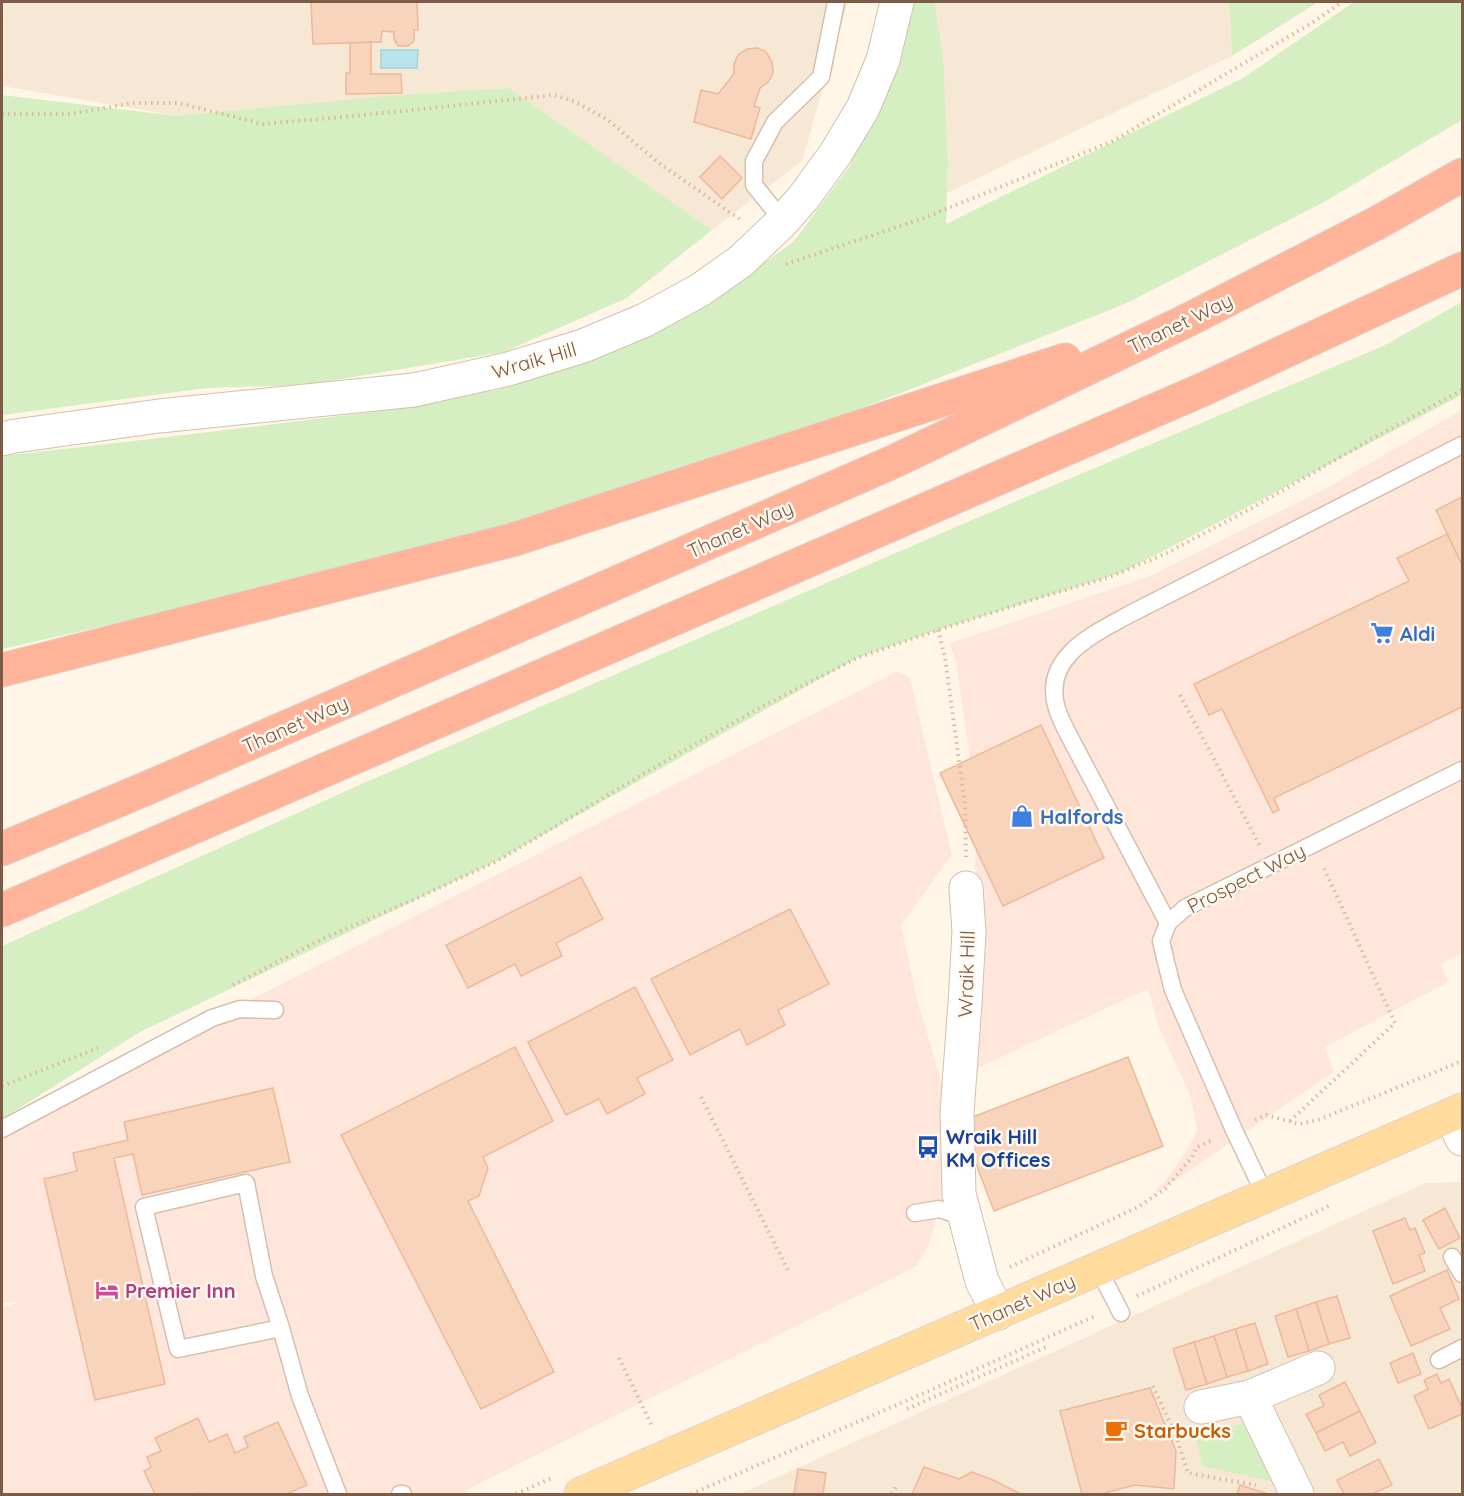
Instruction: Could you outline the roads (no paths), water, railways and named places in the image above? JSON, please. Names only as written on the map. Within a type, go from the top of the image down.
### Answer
[{"type":"highway","name":"Thanet Way","points":[[2,849],[145,789],[895,461],[1188,320],[1377,223],[1462,175]]},
{"type":"highway","points":[[2,910],[1204,389],[1462,269]]},
{"type":"highway","points":[[2,670],[512,540],[1188,320]]},
{"type":"main road","name":"Thanet Way","points":[[581,1494],[1265,1195],[1459,1121]]},
{"type":"street","name":"Wraik Hill","points":[[2,439],[159,416],[414,390],[508,369],[583,346],[645,320],[700,290],[741,261],[804,197],[836,153],[863,108],[883,60],[897,2]]},
{"type":"street","name":"Wraik Hill","points":[[966,888],[969,932],[957,1112],[959,1194],[982,1281],[998,1313]]},
{"type":"street","points":[[1201,1407],[1250,1397],[1318,1368]]},
{"type":"street","points":[[1250,1397],[1296,1493]]},
{"type":"lane","points":[[775,229],[754,185],[754,161],[775,122],[821,77],[836,2]]},
{"type":"lane","points":[[1168,923],[1056,707],[1054,684],[1059,668],[1069,653],[1095,633],[1462,446]]},
{"type":"lane","name":"Prospect Way","points":[[1265,1195],[1173,990],[1161,940],[1168,923],[1185,908],[1462,770]]},
{"type":"lane","points":[[2,1129],[212,1018],[240,1009],[274,1010]]},
{"type":"lane","points":[[281,1328],[178,1349],[144,1207],[246,1183],[264,1276],[281,1328],[300,1396],[338,1494]]},
{"type":"lane","points":[[915,1213],[939,1209],[964,1217]]},
{"type":"lane","points":[[1452,1257],[1462,1274]]},
{"type":"lane","points":[[1098,1268],[1119,1310]]},
{"type":"lane","points":[[1439,1360],[1462,1348]]},
{"type":"water","points":[[381,50],[418,50],[417,68],[381,68]]},
{"type":"place","name":"Aldi","points":[[1382,633]]},
{"type":"place","name":"Halfords","points":[[1022,816]]},
{"type":"place","name":"Wraik Hill KM Offices","points":[[928,1147]]},
{"type":"place","name":"Premier Inn","points":[[107,1290]]},
{"type":"place","name":"Starbucks","points":[[1116,1430]]}]
